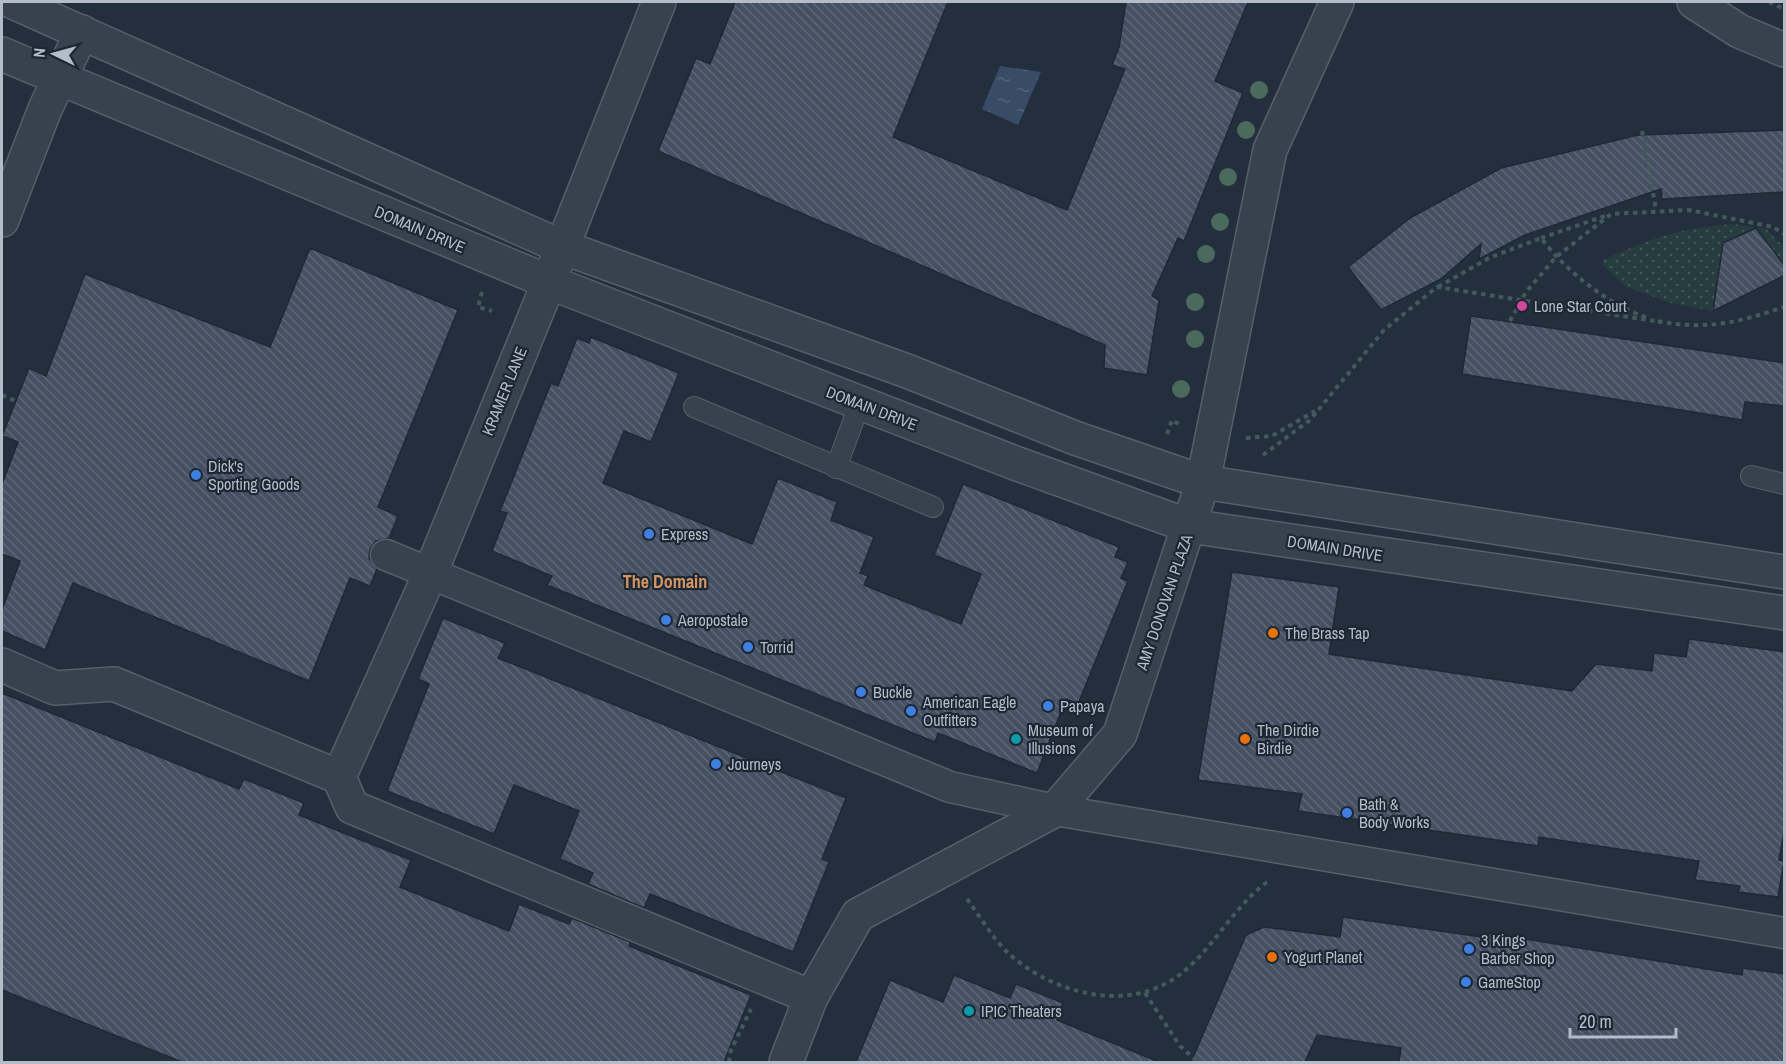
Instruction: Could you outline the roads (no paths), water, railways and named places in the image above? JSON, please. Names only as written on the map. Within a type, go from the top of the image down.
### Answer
[{"type":"street","points":[[13,2],[562,247],[907,371],[1075,438],[1203,482],[1785,572]]},
{"type":"street","name":"KRAMER LANE","points":[[339,777],[430,574],[549,282],[659,2]]},
{"type":"street","name":"AMY DONOVAN PLAZA","points":[[786,1062],[811,996],[858,915],[1055,810],[1120,734],[1203,482],[1270,150],[1337,2]]},
{"type":"street","points":[[1702,3],[1738,31],[1785,50]]},
{"type":"street","points":[[2,220],[45,109],[61,80],[82,32]]},
{"type":"street","name":"DOMAIN DRIVE","points":[[2,54],[549,282],[1015,463],[1190,526],[1785,613]]},
{"type":"street","points":[[386,555],[950,787],[1055,810],[1785,933]]},
{"type":"street","points":[[2,666],[55,688],[114,684],[339,777],[352,807],[811,996]]},
{"type":"lane","points":[[836,468],[860,403]]},
{"type":"lane","points":[[694,407],[933,507]]},
{"type":"lane","points":[[1751,476],[1785,484]]},
{"type":"water","points":[[1000,66],[1041,72],[1018,125],[982,109]]},
{"type":"place","name":"Lone Star Court","points":[[1522,306]]},
{"type":"place","name":"Dick's Sporting Goods","points":[[196,475]]},
{"type":"place","name":"Express","points":[[649,534]]},
{"type":"place","name":"Aeropostale","points":[[666,620]]},
{"type":"place","name":"The Brass Tap","points":[[1273,633]]},
{"type":"place","name":"Torrid","points":[[748,647]]},
{"type":"place","name":"Buckle","points":[[861,692]]},
{"type":"place","name":"Papaya","points":[[1048,706]]},
{"type":"place","name":"American Eagle Outfitters","points":[[911,711]]},
{"type":"place","name":"Museum of Illusions","points":[[1016,739]]},
{"type":"place","name":"The Dirdie Birdie","points":[[1245,739]]},
{"type":"place","name":"Journeys","points":[[716,764]]},
{"type":"place","name":"Bath & Body Works","points":[[1347,813]]},
{"type":"place","name":"3 Kings Barber Shop","points":[[1469,949]]},
{"type":"place","name":"Yogurt Planet","points":[[1272,957]]},
{"type":"place","name":"GameStop","points":[[1466,982]]},
{"type":"place","name":"IPIC Theaters","points":[[969,1011]]},
{"type":"district","name":"The Domain","points":[[665,582]]}]
